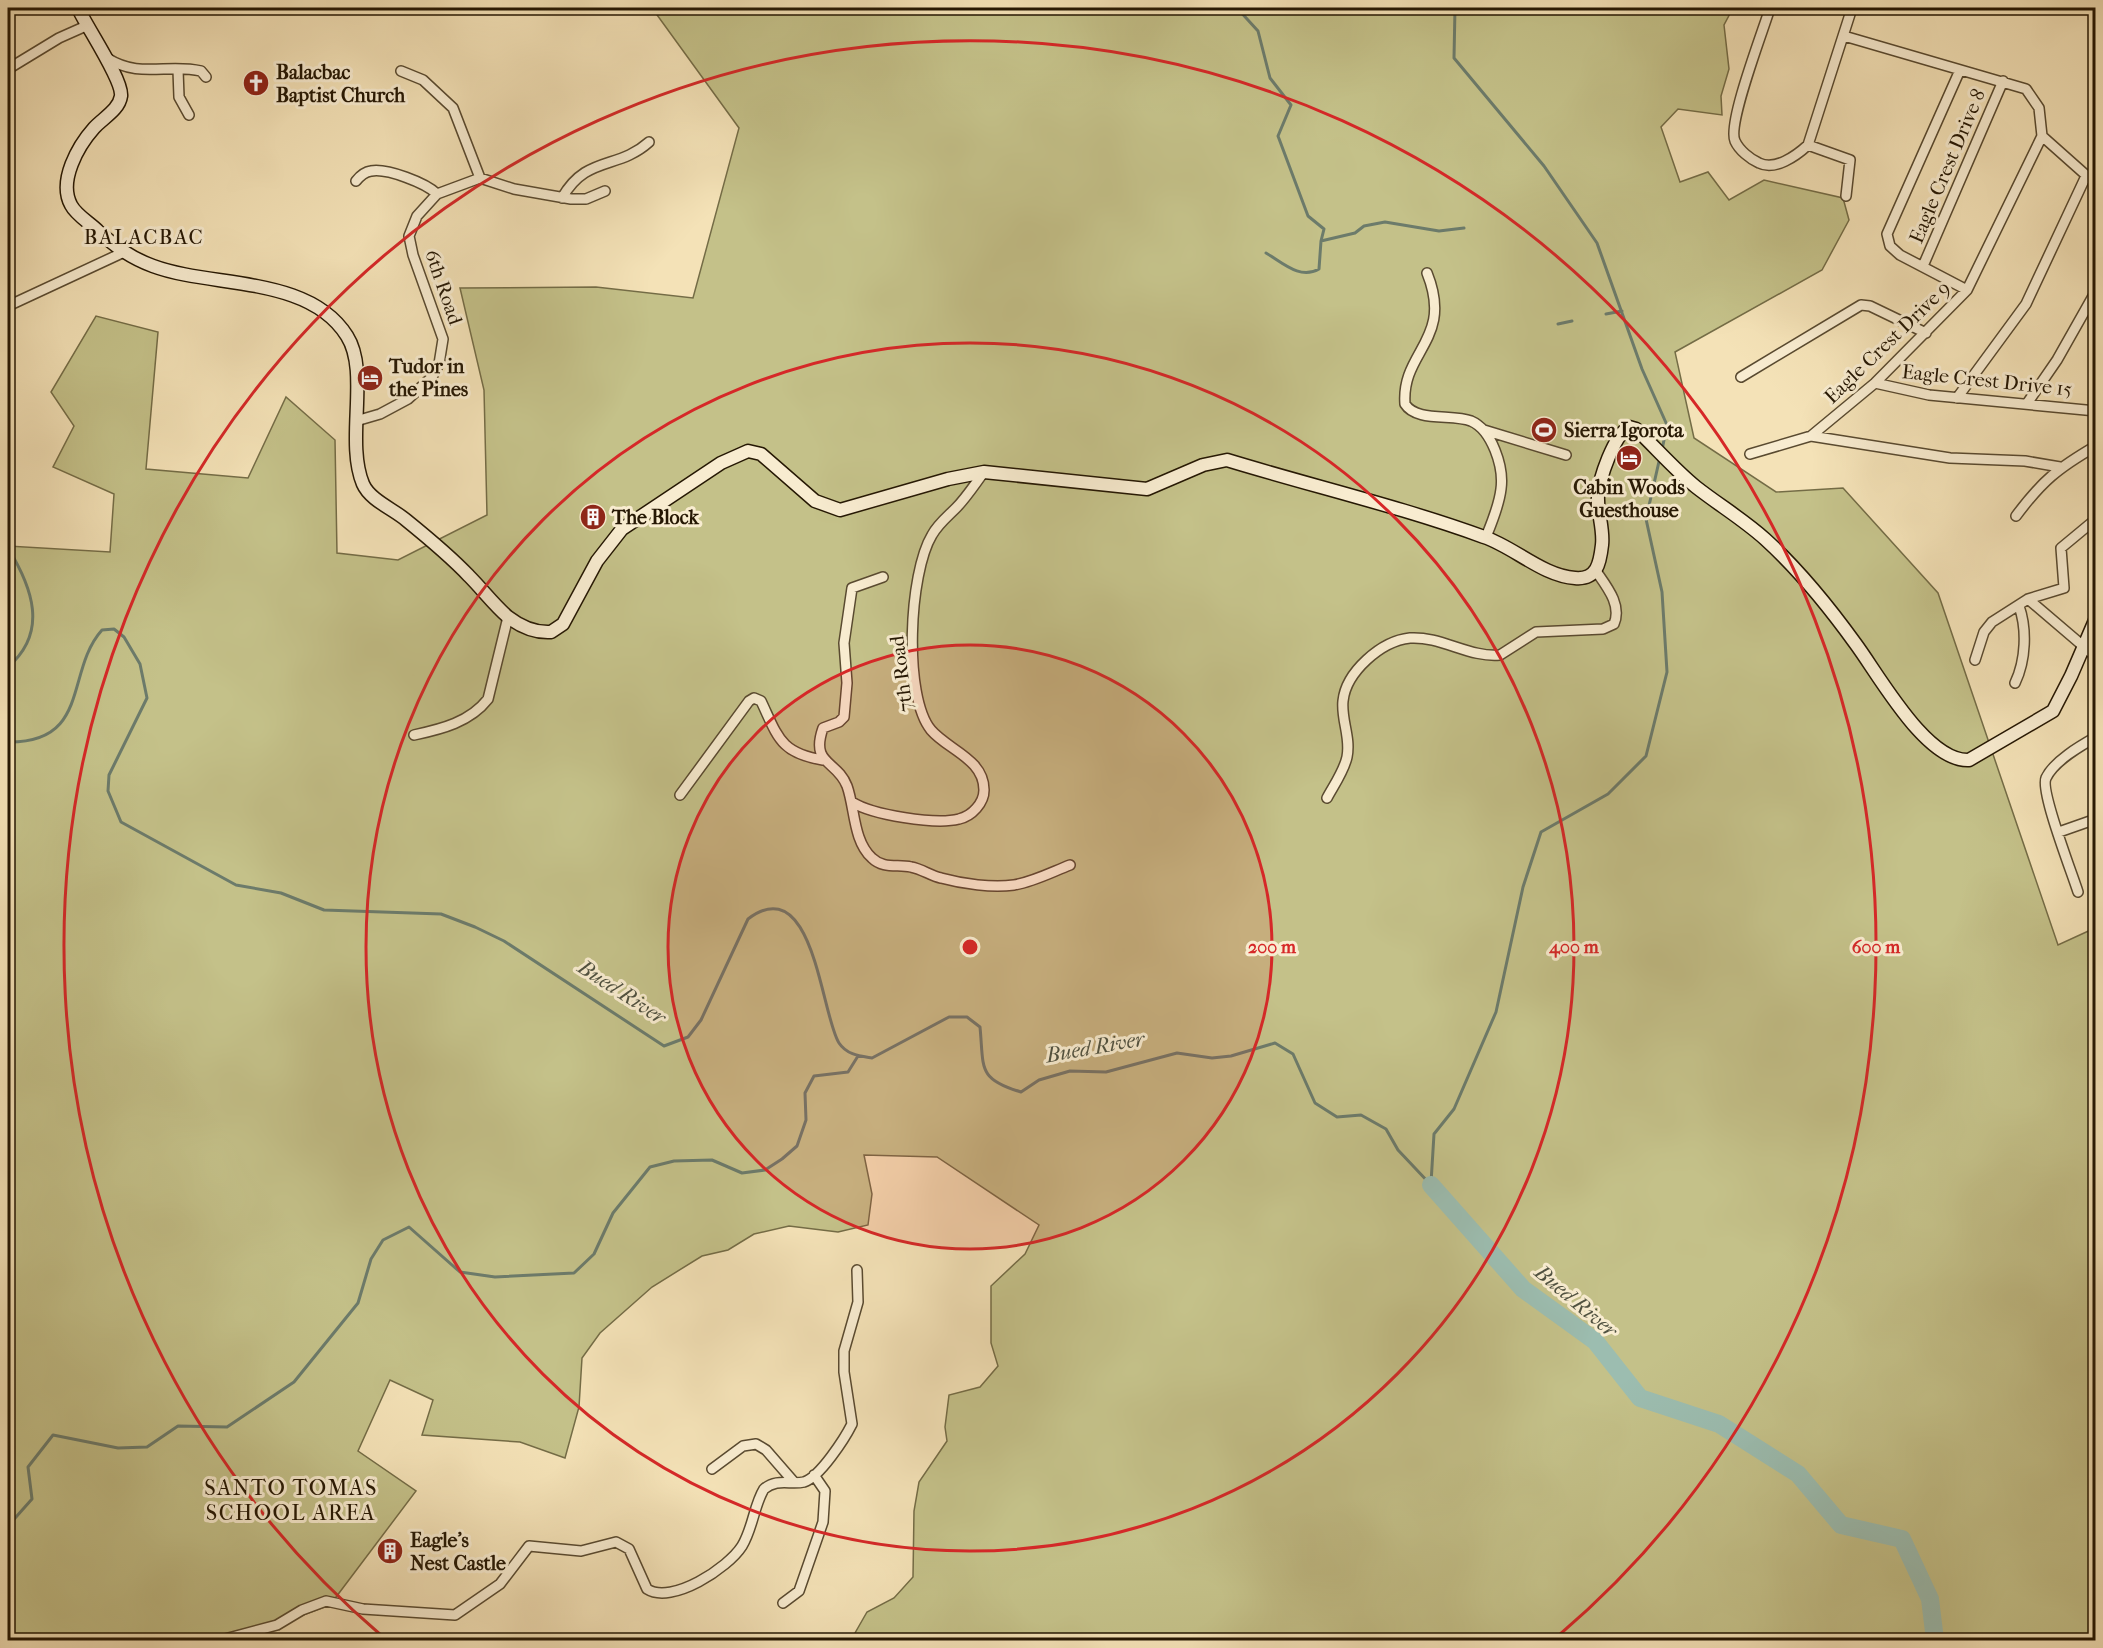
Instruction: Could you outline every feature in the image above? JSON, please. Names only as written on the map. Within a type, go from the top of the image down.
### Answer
[{"type":"main road","points":[[78,8],[86,26],[118,79],[121,96],[111,113],[94,128],[76,155],[69,175],[68,196],[72,207],[122,253],[155,267],[286,292],[310,303],[336,322],[347,336],[355,354],[356,454],[363,484],[369,493],[404,518],[467,574],[508,617],[529,630],[551,632],[563,624],[597,561],[622,529],[721,463],[748,452],[761,454],[815,501],[840,510],[948,479],[984,472],[1147,489],[1203,465],[1227,460],[1486,537],[1548,570],[1574,578],[1588,577],[1596,571],[1603,538],[1598,497],[1601,478],[1612,450],[1629,428],[1636,429],[1694,485],[1766,540],[1797,572],[1854,640],[1917,731],[1945,755],[1956,761],[1969,760],[2053,711],[2096,618]]},
{"type":"street","points":[[1770,8],[1735,122],[1735,141],[1747,156],[1770,166],[1798,154],[1808,145],[1852,8]]},
{"type":"street","points":[[8,69],[59,38],[86,26]]},
{"type":"street","points":[[1844,36],[2003,81],[2030,92],[2039,108],[2042,136],[2096,184]]},
{"type":"street","points":[[103,55],[117,64],[136,70],[197,70],[206,77]]},
{"type":"street","points":[[178,70],[179,97],[189,115]]},
{"type":"street","points":[[1960,70],[1887,234],[1890,246],[1900,255],[1967,290]]},
{"type":"street","points":[[401,71],[423,80],[453,108],[480,178],[514,189],[562,198],[586,199],[604,191]]},
{"type":"street","name":"Eagle Crest Drive 8","points":[[1923,266],[2003,81]]},
{"type":"street","name":"Eagle Crest Drive 9","points":[[1811,436],[1875,383],[1967,290],[2042,136]]},
{"type":"street","points":[[562,198],[585,171],[640,151],[650,142]]},
{"type":"street","points":[[1808,145],[1850,160],[1846,195]]},
{"type":"street","points":[[356,181],[367,172],[381,171],[419,182],[436,194]]},
{"type":"street","points":[[1957,398],[2026,304],[2086,176]]},
{"type":"street","name":"6th Road","points":[[356,421],[380,414],[408,399],[428,381],[439,364],[443,339],[413,255],[409,236],[417,216],[436,194],[480,178]]},
{"type":"street","points":[[8,306],[105,263],[122,253]]},
{"type":"street","points":[[1427,273],[1434,291],[1436,314],[1429,337],[1410,375],[1405,404],[1413,412],[1470,421],[1484,430],[1566,455]]},
{"type":"street","points":[[2028,402],[2057,360],[2096,291]]},
{"type":"street","points":[[1741,376],[1861,305],[1870,306],[1926,333]]},
{"type":"street","name":"Eagle Crest Drive 15","points":[[1875,383],[1912,393],[2028,402],[2092,410]]},
{"type":"street","points":[[2092,410],[2096,401]]},
{"type":"street","points":[[1484,430],[1499,464],[1502,486],[1486,537]]},
{"type":"street","points":[[1750,454],[1811,436],[1950,458],[2025,461],[2060,467]]},
{"type":"street","points":[[2016,516],[2041,483],[2060,467],[2096,446]]},
{"type":"street","name":"7th Road","points":[[852,802],[868,809],[945,820],[960,819],[971,814],[980,804],[984,791],[976,767],[932,732],[923,718],[918,701],[913,627],[917,583],[930,537],[984,472]]},
{"type":"street","points":[[1975,660],[1984,632],[1992,622],[2028,599],[2064,588],[2061,548],[2096,519]]},
{"type":"street","points":[[1327,798],[1347,757],[1349,744],[1343,701],[1345,691],[1374,654],[1396,641],[1415,638],[1479,653],[1500,655],[1536,632],[1603,629],[1614,624],[1618,616],[1616,605],[1596,571]]},
{"type":"street","points":[[824,760],[820,742],[823,728],[844,717],[847,683],[844,643],[852,588],[883,577]]},
{"type":"street","points":[[2028,599],[2083,649],[2096,657]]},
{"type":"street","points":[[2015,683],[2023,662],[2019,606]]},
{"type":"street","points":[[414,735],[464,720],[484,704],[492,689],[508,617]]},
{"type":"street","points":[[680,795],[748,701],[754,698],[761,701],[780,741],[797,753],[824,760],[842,776],[852,802],[862,844],[878,863],[910,867],[950,880],[993,885],[1014,885],[1070,865]]},
{"type":"street","points":[[2078,892],[2060,832],[2046,800],[2044,784],[2051,770],[2096,736]]},
{"type":"street","points":[[2060,832],[2096,819]]},
{"type":"street","points":[[221,1641],[277,1625],[302,1610],[326,1601],[363,1609],[455,1615],[471,1607],[500,1584],[525,1549],[536,1545],[581,1551],[616,1542],[629,1549],[647,1589],[665,1595],[726,1565],[742,1546],[754,1520],[764,1489],[769,1484],[804,1482],[814,1475],[853,1423],[846,1389],[844,1351],[858,1302],[857,1270]]},
{"type":"street","points":[[711,1469],[743,1446],[756,1444],[766,1450],[793,1481]]},
{"type":"street","points":[[783,1603],[799,1592],[823,1522],[825,1491],[814,1475]]},
{"type":"shaded area","points":[[652,8],[1733,8],[1724,25],[1729,69],[1721,96],[1722,115],[1678,109],[1661,127],[1680,182],[1708,172],[1729,200],[1764,180],[1843,198],[1849,220],[1822,270],[1675,352],[1694,438],[1776,492],[1843,488],[1938,593],[2058,945],[2095,928],[2095,1640],[851,1640],[867,1612],[894,1598],[913,1577],[914,1511],[919,1482],[947,1441],[945,1427],[949,1395],[980,1387],[998,1366],[991,1343],[991,1286],[1025,1254],[1039,1225],[937,1157],[864,1155],[872,1194],[868,1225],[838,1232],[789,1226],[754,1234],[728,1250],[702,1256],[652,1287],[600,1333],[582,1358],[579,1407],[565,1458],[520,1442],[422,1435],[433,1400],[390,1380],[358,1451],[416,1491],[330,1605],[228,1640],[8,1640],[8,546],[110,552],[114,494],[53,467],[74,426],[51,392],[96,316],[158,332],[146,469],[248,478],[286,397],[335,440],[337,553],[398,560],[487,515],[484,390],[460,288],[596,287],[693,298],[739,128]]},
{"type":"waterway","points":[[1237,8],[1258,31],[1270,78],[1291,105],[1278,136],[1308,216],[1324,229],[1321,241]]},
{"type":"waterway","points":[[1455,8],[1454,58],[1544,166],[1597,243],[1642,369],[1667,425],[1662,450]]},
{"type":"waterway","points":[[1266,253],[1292,269],[1305,273],[1319,269],[1321,241],[1355,233],[1364,226],[1385,222],[1439,231],[1464,228]]},
{"type":"waterway","points":[[1606,314],[1622,311]]},
{"type":"waterway","points":[[1558,324],[1572,321]]},
{"type":"waterway","points":[[1431,1183],[1434,1134],[1454,1109],[1496,1012],[1523,887],[1541,832],[1608,794],[1646,756],[1667,672],[1662,592],[1646,519],[1660,457]]},
{"type":"waterway","name":"Bued River","points":[[8,548],[24,578],[32,609],[29,639],[21,653],[8,667]]},
{"type":"waterway","name":"Bued River","points":[[8,742],[34,739],[52,731],[64,718],[72,702],[91,647],[102,630],[114,629],[124,637],[140,664],[147,698],[109,775],[108,791],[121,822],[236,885],[281,893],[324,910],[441,914],[504,941],[664,1046],[688,1037],[701,1020],[748,919],[770,909],[788,913],[801,929],[812,952],[839,1043],[858,1056],[872,1058],[949,1017],[967,1017],[980,1027],[983,1062],[990,1077],[1021,1092],[1039,1080],[1070,1071],[1106,1072],[1177,1053],[1212,1058],[1231,1056],[1275,1043],[1293,1054],[1315,1103],[1337,1117],[1361,1115],[1386,1129],[1398,1150],[1431,1185]]},
{"type":"waterway","points":[[8,1526],[32,1499],[28,1467],[53,1435],[118,1448],[147,1447],[178,1426],[227,1427],[294,1382],[358,1303],[371,1259],[383,1240],[409,1227],[460,1272],[495,1277],[574,1273],[594,1254],[613,1213],[650,1167],[674,1161],[712,1160],[742,1173],[765,1170],[797,1146],[806,1120],[805,1093],[814,1076],[848,1072],[858,1056]]},
{"type":"waterway","name":"Bued River","points":[[1431,1185],[1523,1289],[1595,1341],[1640,1398],[1719,1424],[1798,1474],[1841,1525],[1902,1539],[1930,1599],[1935,1640]]},
{"type":"place","name":"Balacbac Baptist Church","points":[[256,83]]},
{"type":"place","name":"Tudor in the Pines","points":[[370,378]]},
{"type":"place","name":"Sierra Igorota","points":[[1544,430]]},
{"type":"place","name":"Cabin Woods Guesthouse","points":[[1629,458]]},
{"type":"place","name":"The Block","points":[[593,517]]},
{"type":"place","name":"Eagle’s Nest Castle","points":[[390,1551]]},
{"type":"district","name":"BALACBAC","points":[[144,237]]},
{"type":"district","name":"SANTO TOMAS SCHOOL AREA","points":[[291,1500]]}]
